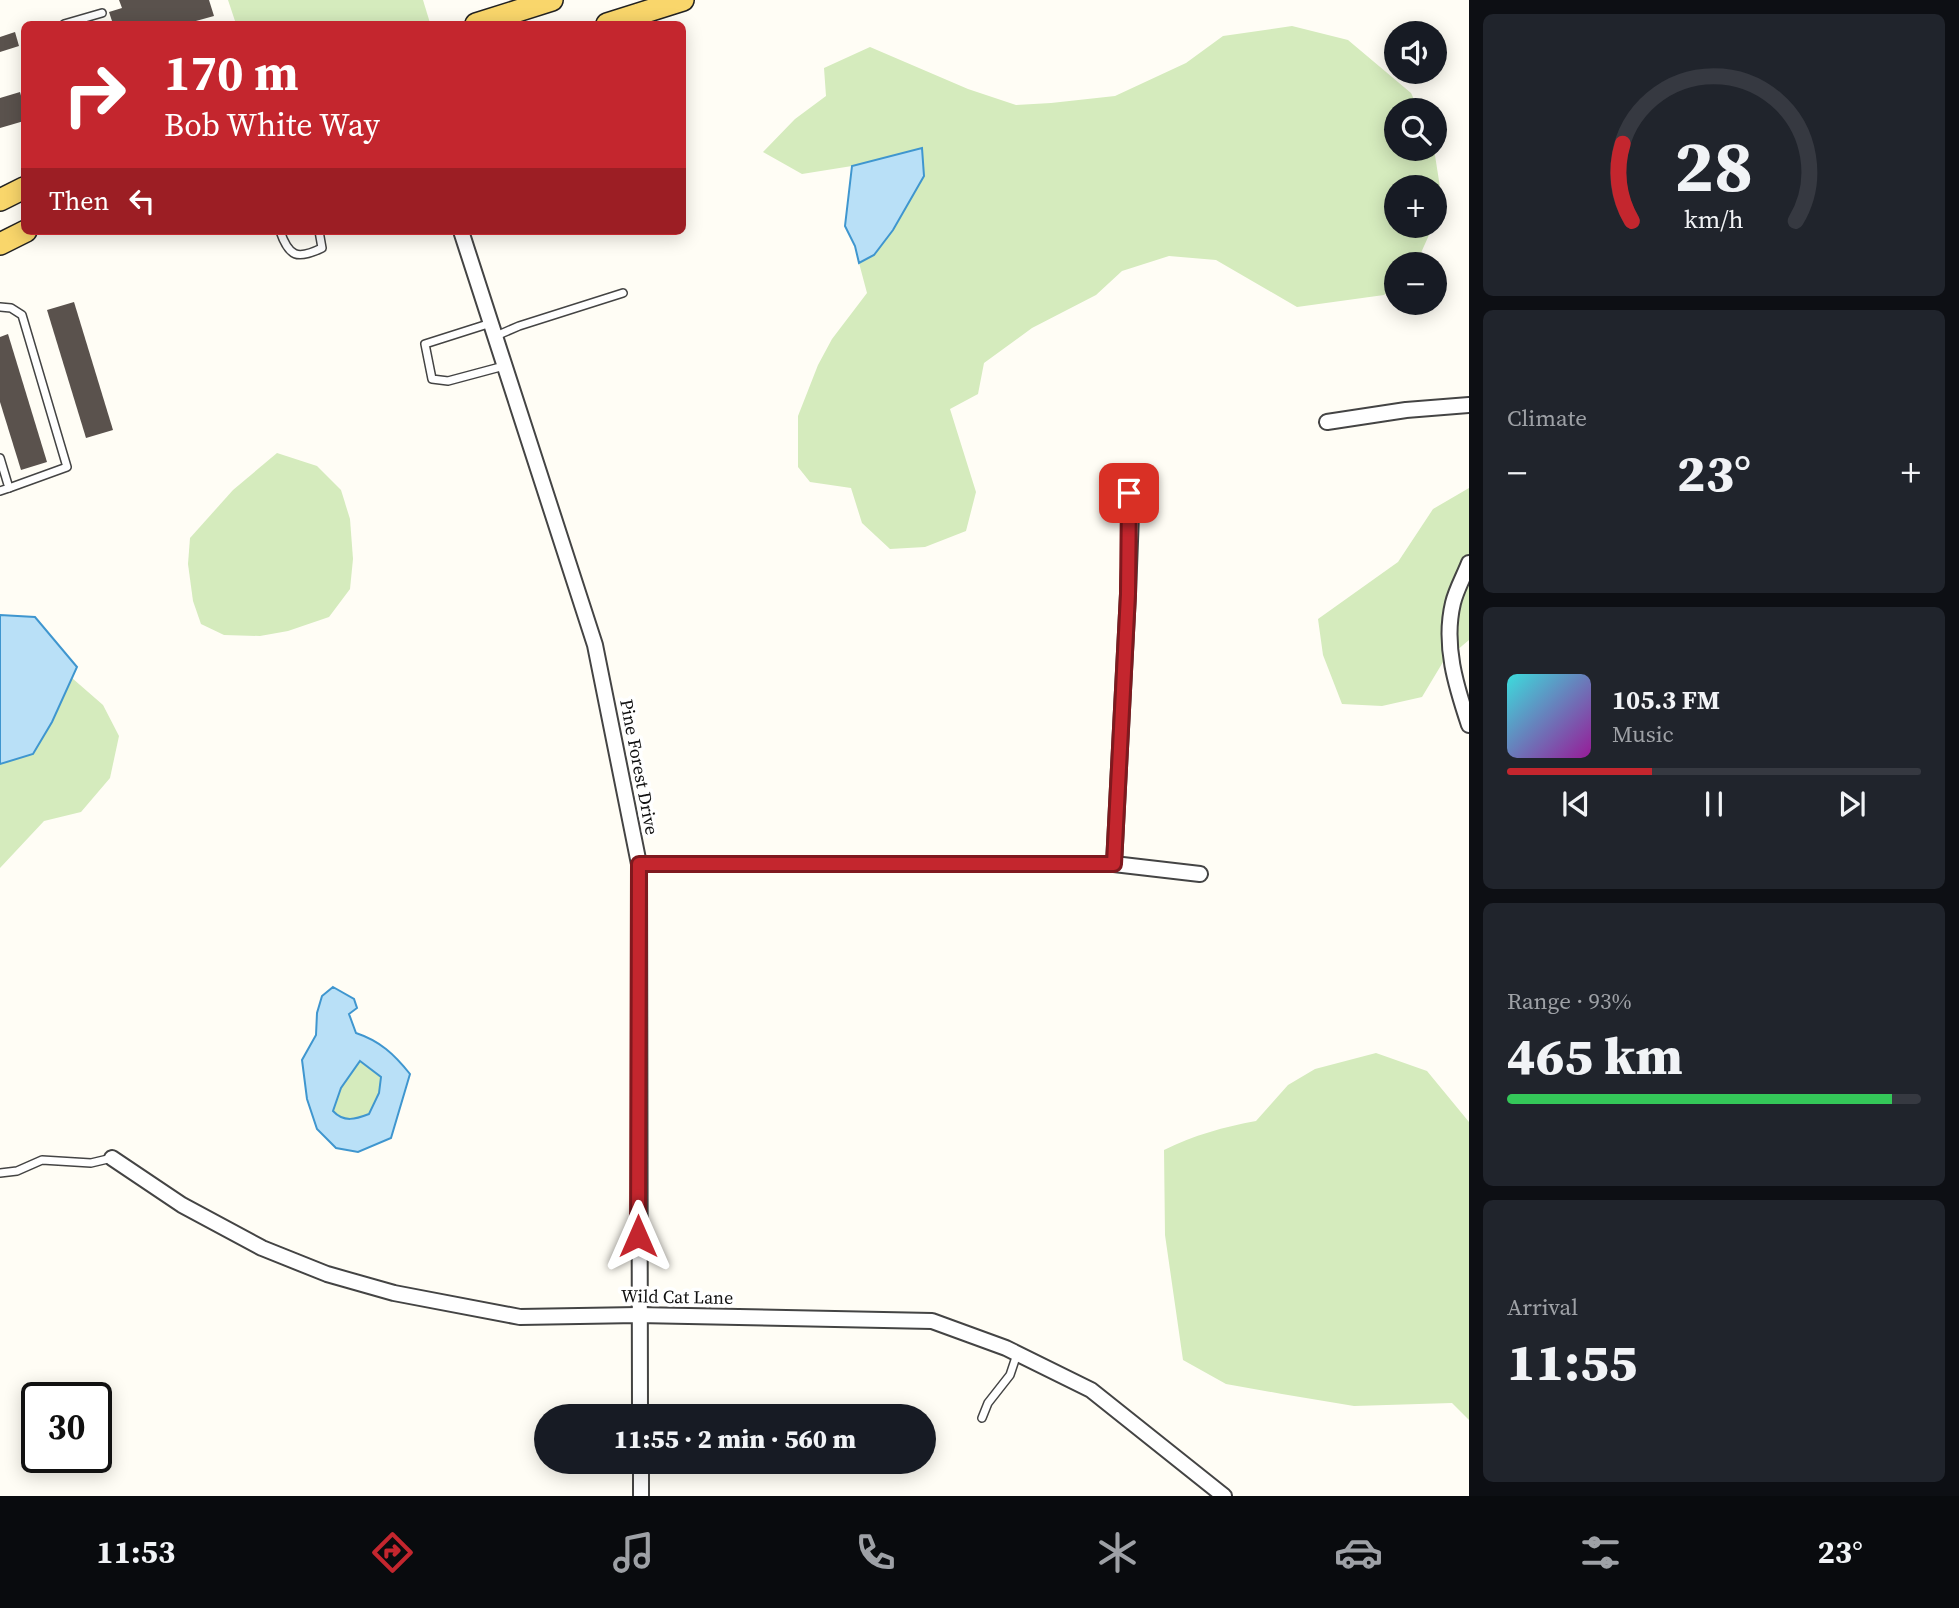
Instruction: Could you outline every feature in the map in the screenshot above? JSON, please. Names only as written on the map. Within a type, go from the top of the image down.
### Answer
[{"type":"main road","points":[[486,21],[552,0]]},
{"type":"main road","points":[[616,21],[683,0]]},
{"type":"main road","points":[[0,200],[21,190]]},
{"type":"main road","points":[[0,244],[21,234]]},
{"type":"street","name":"Pine Forest Drive","points":[[462,235],[595,645],[639,864],[640,1404]]},
{"type":"street","points":[[1327,422],[1406,410],[1469,405]]},
{"type":"street","points":[[1114,864],[1127,608],[1129,493]]},
{"type":"street","points":[[1469,563],[1453,603],[1450,651],[1457,689],[1469,725]]},
{"type":"street","points":[[639,864],[1114,864],[1200,874]]},
{"type":"street","name":"Wild Cat Lane","points":[[112,1158],[182,1206],[262,1248],[327,1274],[394,1293],[520,1317],[638,1315],[932,1321],[1017,1354],[1091,1390],[1224,1496]]},
{"type":"street","points":[[641,1474],[641,1496]]},
{"type":"lane","points":[[74,21],[102,13]]},
{"type":"lane","points":[[281,235],[285,247],[295,255],[322,248],[320,235]]},
{"type":"lane","points":[[505,366],[448,381],[432,379],[425,344],[519,326],[624,293]]},
{"type":"lane","points":[[0,307],[11,308],[22,315],[67,467],[0,491]]},
{"type":"lane","points":[[0,458],[9,488]]},
{"type":"lane","points":[[0,1173],[17,1171],[42,1160],[91,1163],[112,1158]]},
{"type":"lane","points":[[982,1418],[988,1403],[1010,1375],[1017,1354]]},
{"type":"green space","points":[[228,0],[423,0],[429,21],[235,21]]},
{"type":"green space","points":[[1292,26],[1348,40],[1384,70],[1384,84],[1400,84],[1411,93],[1413,98],[1384,98],[1384,161],[1436,161],[1438,175],[1384,175],[1384,238],[1428,238],[1421,252],[1384,252],[1384,295],[1297,307],[1216,260],[1169,256],[1122,271],[1096,295],[1032,328],[984,363],[978,394],[950,409],[976,492],[966,531],[925,547],[890,549],[862,523],[851,488],[810,482],[798,467],[798,416],[818,365],[832,339],[867,293],[859,263],[874,255],[893,230],[907,204],[922,148],[852,166],[802,174],[763,152],[795,119],[826,96],[824,68],[870,47],[968,89],[1016,105],[1115,96],[1186,63],[1223,36]]},
{"type":"green space","points":[[277,453],[317,466],[341,490],[350,519],[353,559],[350,589],[329,617],[288,631],[260,636],[224,635],[201,624],[193,601],[188,564],[190,538],[233,490]]},
{"type":"green space","points":[[1469,488],[1469,640],[1443,662],[1422,697],[1382,706],[1342,704],[1323,655],[1318,619],[1398,562],[1433,509]]},
{"type":"green space","points":[[72,678],[103,705],[119,736],[110,778],[81,812],[44,821],[0,868],[0,764],[33,754],[52,722]]},
{"type":"green space","points":[[1376,1053],[1427,1071],[1469,1122],[1469,1420],[1452,1403],[1354,1406],[1226,1384],[1183,1360],[1165,1235],[1164,1150],[1209,1132],[1256,1121],[1288,1085],[1315,1069]]},
{"type":"green space","points":[[360,1061],[381,1077],[379,1093],[369,1114],[341,1118],[333,1112],[341,1088]]},
{"type":"water","points":[[922,148],[924,176],[893,230],[874,255],[859,263],[855,246],[845,226],[852,166]]},
{"type":"water","points":[[0,615],[35,617],[77,667],[52,722],[33,754],[0,764]]},
{"type":"water","points":[[333,987],[354,999],[357,1008],[349,1014],[356,1033],[386,1049],[410,1074],[391,1138],[358,1152],[336,1148],[317,1129],[307,1099],[302,1060],[316,1035],[317,1013],[322,996]],"holes":[[[360,1061],[381,1077],[379,1093],[369,1114],[346,1119],[333,1111],[341,1088]]]},
{"type":"building","points":[[119,0],[209,0],[214,16],[196,21],[112,21],[109,12],[122,8]]},
{"type":"building","points":[[15,32],[19,46],[0,52],[0,37]]},
{"type":"building","points":[[20,92],[21,122],[0,128],[0,98]]},
{"type":"building","points":[[74,302],[113,430],[86,438],[47,310]]},
{"type":"building","points":[[8,334],[47,462],[21,470],[0,402],[0,337]]},
{"type":"route","points":[[638,1236],[639,864],[1114,864],[1128,594],[1129,493]]}]
